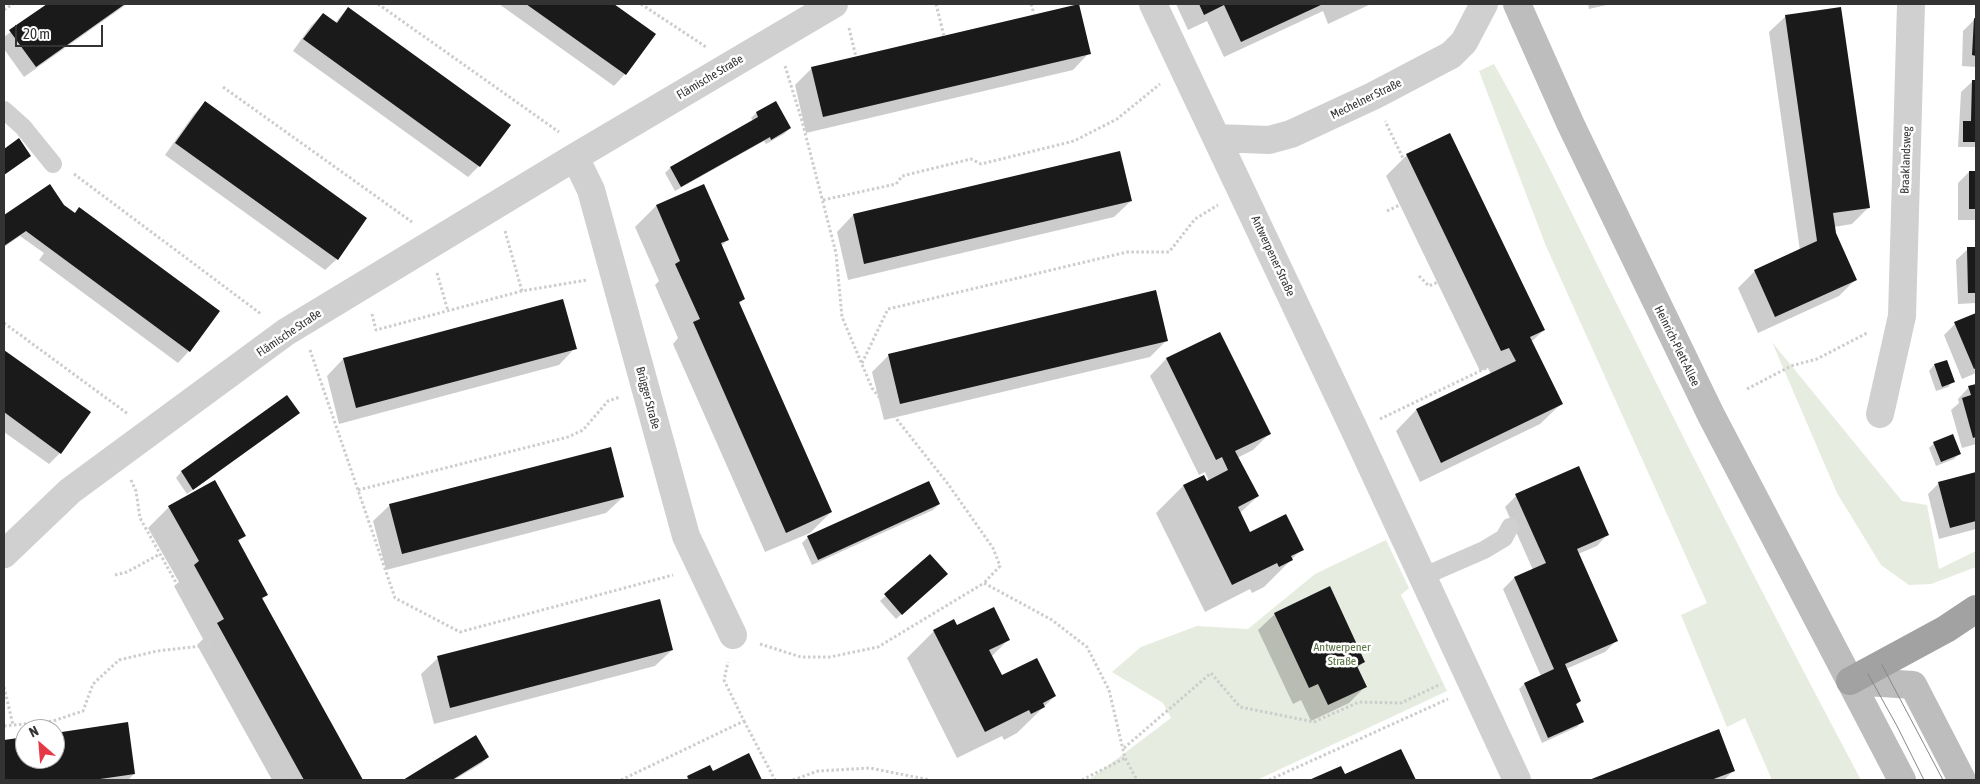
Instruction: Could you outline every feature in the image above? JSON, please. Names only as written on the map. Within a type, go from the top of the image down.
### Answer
[{"type":"highway","points":[[1850,681],[1946,628],[1976,609]]},
{"type":"main road","name":"Heinrich-Plett-Allee","points":[[1517,4],[1571,125],[1711,415],[1902,780]]},
{"type":"main road","points":[[1850,681],[1913,684],[1962,780]]},
{"type":"street","name":"Flämische Straße","points":[[4,554],[70,490],[293,328],[580,154],[834,4]]},
{"type":"street","name":"Antwerpener Straße","points":[[1153,4],[1356,431],[1518,780]]},
{"type":"street","name":"Mechelner Straße","points":[[1217,138],[1270,140],[1291,134],[1373,96],[1451,55],[1464,42],[1484,4]]},
{"type":"street","name":"Braaklandsweg","points":[[1880,414],[1902,316],[1911,4]]},
{"type":"street","name":"Brügger Straße","points":[[580,154],[686,536],[733,635]]},
{"type":"lane","points":[[4,110],[22,126],[53,164]]},
{"type":"lane","points":[[1422,576],[1484,550],[1504,538],[1510,528]]},
{"type":"path","points":[[4,10],[13,4]]},
{"type":"path","points":[[378,4],[580,154]]},
{"type":"path","points":[[641,4],[731,64]]},
{"type":"path","points":[[936,4],[944,36]]},
{"type":"path","points":[[1031,4],[1034,14]]},
{"type":"path","points":[[773,40],[787,71],[823,200],[836,253],[842,317],[872,388],[948,484],[993,548],[1000,566],[984,583],[878,647],[830,657],[800,657],[733,635],[724,680],[776,780]]},
{"type":"path","points":[[823,200],[896,184],[902,176],[919,171],[970,159],[981,164],[1074,140],[1117,119],[1183,66]]},
{"type":"path","points":[[223,87],[433,243],[448,311]]},
{"type":"path","points":[[1356,431],[1501,362],[1382,114]]},
{"type":"path","points":[[53,164],[69,171],[293,328],[358,490],[395,598],[460,632],[700,568]]},
{"type":"path","points":[[862,363],[888,309],[1127,252],[1169,252],[1195,219],[1242,191]]},
{"type":"path","points":[[1387,211],[1421,195]]},
{"type":"path","points":[[498,204],[522,291]]},
{"type":"path","points":[[1419,276],[1429,286],[1459,273]]},
{"type":"path","points":[[364,284],[376,330],[522,291],[614,276]]},
{"type":"path","points":[[1747,390],[1791,366],[1816,359],[1902,316]]},
{"type":"path","points":[[4,323],[125,410],[147,434]]},
{"type":"path","points":[[358,490],[568,438],[583,430],[608,401],[646,390]]},
{"type":"path","points":[[119,454],[136,491],[140,518],[286,780]]},
{"type":"path","points":[[115,575],[127,572],[160,554]]},
{"type":"path","points":[[984,583],[1052,620],[1087,647],[1109,690],[1125,758],[1137,780]]},
{"type":"path","points":[[4,726],[53,720],[83,711],[93,684],[119,660],[157,651],[210,645]]},
{"type":"path","points":[[1124,749],[1211,673],[1240,707],[1314,722],[1359,702],[1401,703],[1470,680]]},
{"type":"path","points":[[1269,780],[1470,680]]},
{"type":"path","points":[[4,687],[13,725]]},
{"type":"path","points":[[621,780],[744,721]]},
{"type":"path","points":[[1082,780],[1125,758]]},
{"type":"path","points":[[793,780],[818,771],[870,768],[930,780]]},
{"type":"green space","points":[[1494,64],[1548,164],[1745,558],[1861,780],[1772,780],[1745,718],[1727,727],[1681,615],[1707,603],[1546,246],[1479,71]]},
{"type":"green space","points":[[1772,342],[1902,501],[1927,505],[1939,569],[1976,551],[1976,567],[1931,584],[1909,585],[1881,565],[1837,493]]},
{"type":"green space","name":"Antwerpener Straße","points":[[1386,540],[1409,588],[1401,595],[1447,691],[1257,780],[1089,780],[1171,718],[1163,703],[1112,672],[1141,647],[1197,626],[1248,629],[1315,574]]},
{"type":"building","points":[[47,4],[125,4],[36,67],[9,30]]},
{"type":"building","points":[[526,4],[614,4],[656,34],[626,75]]},
{"type":"building","points":[[1079,4],[1091,54],[823,117],[811,67]]},
{"type":"building","points":[[1199,4],[1323,4],[1241,42],[1224,5],[1204,15]]},
{"type":"building","points":[[348,7],[511,125],[480,167],[303,39],[323,13],[337,23]]},
{"type":"building","points":[[1841,7],[1870,208],[1833,213],[1836,233],[1857,280],[1775,317],[1754,270],[1817,241],[1785,15]]},
{"type":"building","points":[[1974,18],[1976,19],[1976,56],[1972,55]]},
{"type":"building","points":[[1972,80],[1976,80],[1976,142],[1963,142],[1963,121],[1971,121]]},
{"type":"building","points":[[205,101],[367,218],[338,260],[175,143]]},
{"type":"building","points":[[776,101],[791,128],[771,140],[770,137],[681,187],[670,167],[758,117],[756,112]]},
{"type":"building","points":[[1450,133],[1545,330],[1530,337],[1563,404],[1441,463],[1416,409],[1516,361],[1509,348],[1501,351],[1406,154]]},
{"type":"building","points":[[19,138],[31,156],[4,175],[4,149]]},
{"type":"building","points":[[1120,151],[1132,201],[864,264],[853,214]]},
{"type":"building","points":[[1969,171],[1976,171],[1976,209],[1969,209]]},
{"type":"building","points":[[50,184],[64,205],[75,213],[79,207],[220,311],[190,352],[26,231],[4,246],[4,215]]},
{"type":"building","points":[[704,184],[729,240],[721,243],[745,299],[739,302],[832,512],[786,533],[693,322],[700,319],[675,264],[680,261],[656,205]]},
{"type":"building","points":[[1967,247],[1976,247],[1976,293],[1968,293]]},
{"type":"building","points":[[1156,290],[1168,341],[900,404],[888,354]]},
{"type":"building","points":[[563,299],[577,349],[356,408],[343,358]]},
{"type":"building","points":[[1976,313],[1976,368],[1974,369],[1954,322]]},
{"type":"building","points":[[1220,332],[1271,434],[1235,451],[1259,496],[1238,507],[1250,532],[1286,514],[1304,550],[1291,556],[1293,560],[1279,567],[1277,563],[1232,585],[1183,485],[1204,475],[1207,481],[1228,470],[1222,457],[1216,460],[1166,358]]},
{"type":"building","points":[[4,350],[91,412],[61,454],[4,412]]},
{"type":"building","points":[[1947,360],[1955,382],[1942,387],[1934,364]]},
{"type":"building","points":[[1976,384],[1976,437],[1973,438],[1962,398],[1971,395],[1968,386]]},
{"type":"building","points":[[287,395],[300,413],[193,490],[181,471]]},
{"type":"building","points":[[1953,434],[1961,454],[1941,462],[1933,442]]},
{"type":"building","points":[[611,447],[624,497],[402,554],[389,504]]},
{"type":"building","points":[[1579,466],[1609,535],[1577,549],[1618,641],[1565,664],[1581,701],[1576,704],[1584,722],[1548,738],[1524,683],[1554,669],[1514,577],[1546,563],[1515,494]]},
{"type":"building","points":[[1976,472],[1976,521],[1950,528],[1938,482]]},
{"type":"building","points":[[215,480],[246,536],[238,540],[268,595],[262,598],[363,780],[304,780],[217,623],[224,619],[194,565],[199,561],[168,506]]},
{"type":"building","points":[[929,481],[940,504],[818,560],[807,536]]},
{"type":"building","points":[[930,554],[948,574],[902,615],[884,594]]},
{"type":"building","points":[[1330,586],[1365,662],[1357,666],[1367,687],[1328,705],[1318,684],[1309,688],[1274,613]]},
{"type":"building","points":[[660,599],[673,650],[450,708],[437,656]]},
{"type":"building","points":[[994,607],[1010,640],[989,650],[1002,675],[1037,658],[1056,696],[1043,703],[1045,707],[1031,714],[1029,710],[985,732],[933,630],[954,619],[957,625]]},
{"type":"building","points":[[128,722],[135,774],[93,780],[4,780],[4,740],[15,738],[15,769],[65,769],[65,731]]},
{"type":"building","points":[[1719,729],[1735,771],[1711,780],[1589,780]]},
{"type":"building","points":[[476,735],[489,757],[452,780],[403,780]]},
{"type":"building","points":[[1401,749],[1416,780],[1309,780],[1341,766],[1345,774]]},
{"type":"building","points":[[749,753],[762,780],[689,780],[687,776],[710,765],[713,771]]},
{"type":"tram line","points":[[1882,665],[1943,780]]},
{"type":"tram line","points":[[1868,674],[1924,780]]}]
